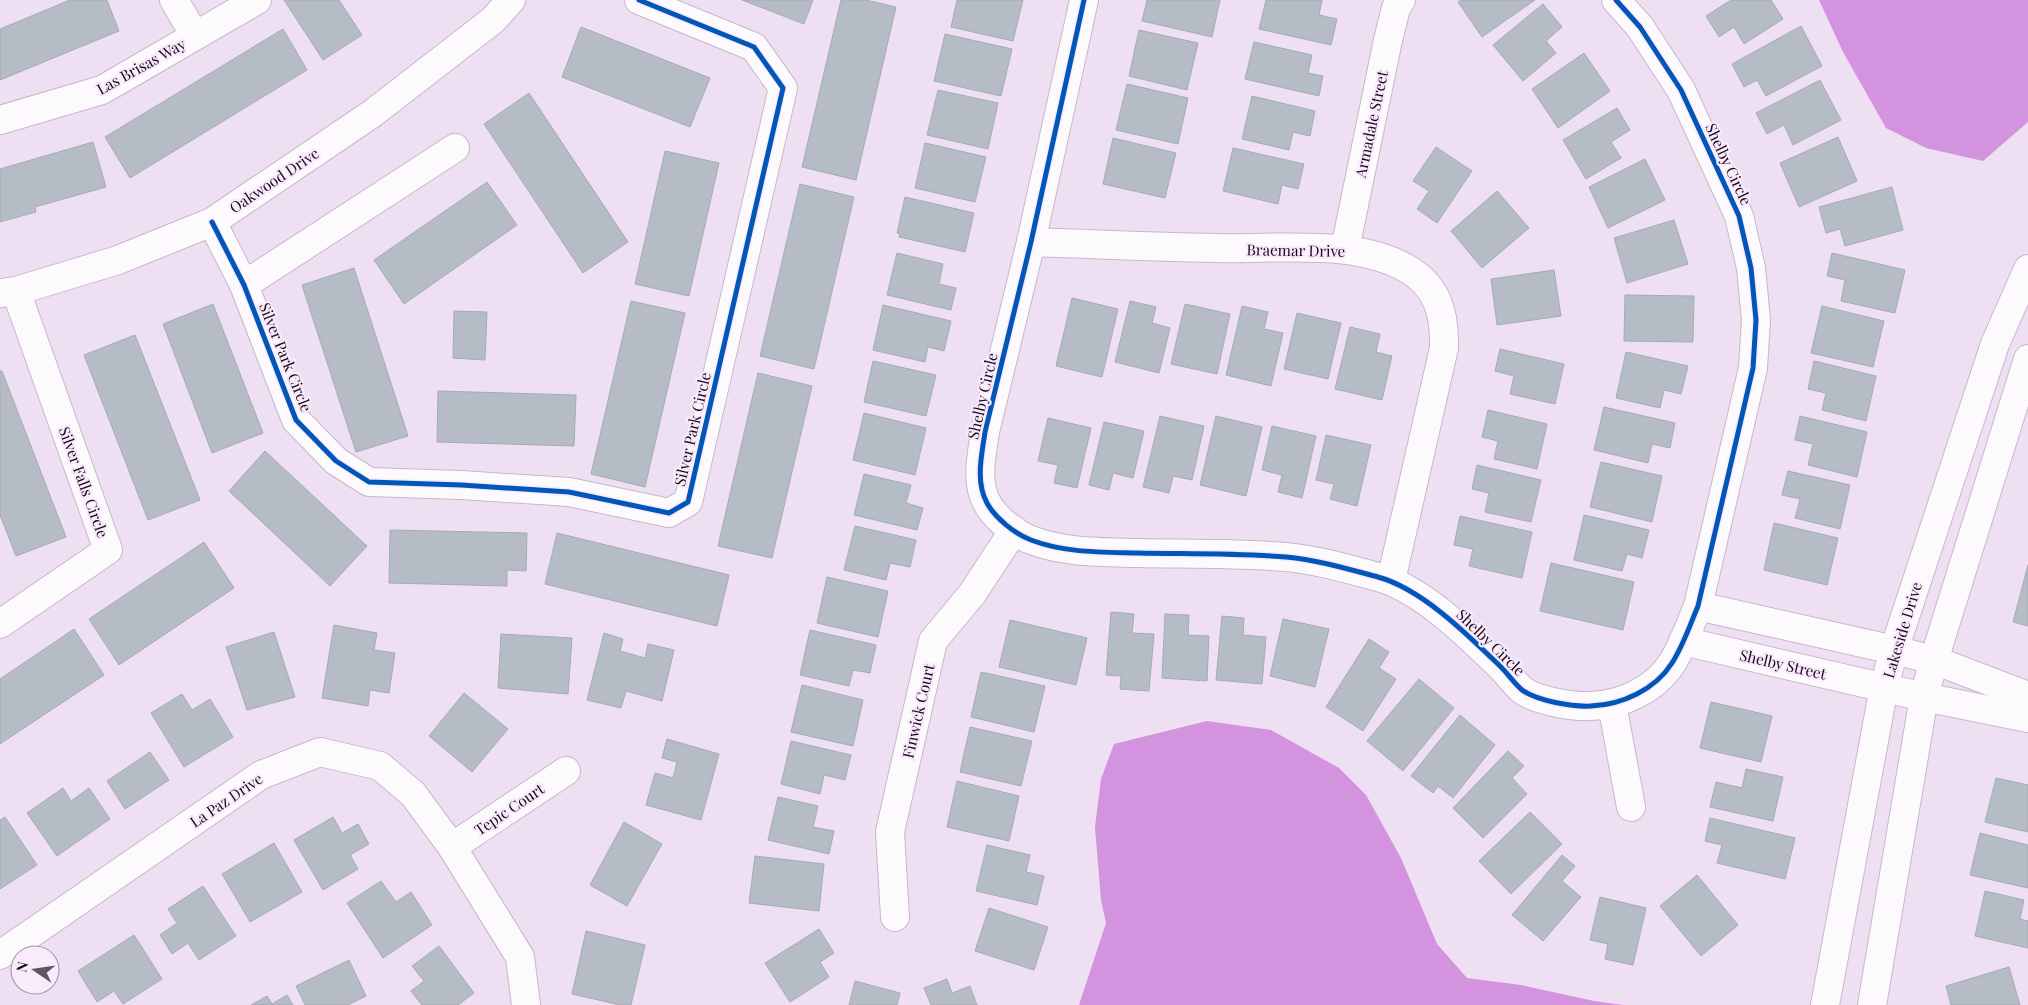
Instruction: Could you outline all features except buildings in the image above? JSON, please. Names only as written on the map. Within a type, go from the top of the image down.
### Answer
[{"type":"street","name":"Las Brisas Way","points":[[174,0],[195,36]]},
{"type":"street","name":"Las Brisas Way","points":[[0,120],[102,90],[257,0]]},
{"type":"street","name":"Oakwood Drive","points":[[8,292],[118,260],[212,222],[373,114],[494,20],[511,0]]},
{"type":"street","name":"Silver Park Circle","points":[[212,222],[244,285],[296,420],[336,461],[369,482],[461,485],[569,492],[669,513],[688,502],[783,88],[754,47],[639,0]]},
{"type":"street","name":"Shelby Circle","points":[[1084,0],[1031,242],[985,432],[980,463],[980,482],[986,502],[998,517],[1030,540],[1074,551],[1286,557],[1325,562],[1391,581],[1444,614],[1523,690],[1563,704],[1589,706],[1612,704],[1632,697],[1654,682],[1671,664],[1683,641],[1698,606],[1753,368],[1756,320],[1751,268],[1739,216],[1681,90],[1640,27],[1616,0]]},
{"type":"street","name":"Armadale Street","points":[[1345,249],[1388,40],[1396,8],[1401,0]]},
{"type":"street","points":[[244,285],[454,148]]},
{"type":"street","name":"Braemar Drive","points":[[1031,242],[1217,248],[1345,249],[1382,257],[1407,268],[1423,281],[1437,299],[1445,324],[1444,348],[1391,581]]},
{"type":"street","name":"Lakeside Drive","points":[[1825,1005],[1884,687],[1894,650],[1995,344],[2028,269]]},
{"type":"street","name":"Silver Falls Circle","points":[[0,624],[108,550],[8,292]]},
{"type":"street","points":[[1872,1005],[1924,697],[2028,359]]},
{"type":"street","name":"Finwick Court","points":[[895,917],[890,832],[933,641],[972,594],[1014,530]]},
{"type":"street","points":[[1698,606],[1934,660],[2028,696]]},
{"type":"street","name":"Shelby Street","points":[[1683,641],[1924,697],[2028,718]]},
{"type":"street","points":[[1612,704],[1631,807]]},
{"type":"street","name":"La Paz Drive","points":[[0,955],[261,775],[320,752],[380,766],[413,794],[452,847],[520,957],[526,1005]]},
{"type":"street","name":"Tepic Court","points":[[452,847],[566,771]]},
{"type":"shaded area","points":[[1819,0],[2028,0],[2028,122],[1983,161],[1926,148],[1886,128],[1843,52]]},
{"type":"shaded area","points":[[1207,721],[1271,730],[1339,768],[1366,795],[1401,858],[1437,944],[1467,978],[1521,985],[1594,1001],[1623,1005],[1079,1005],[1106,923],[1101,900],[1095,827],[1101,779],[1114,744]]},
{"type":"cycle path","points":[[212,222],[244,285],[296,420],[336,461],[369,482],[461,485],[569,492],[669,513],[688,502],[783,88],[754,47],[639,0]]},
{"type":"cycle path","points":[[1084,0],[1031,242],[985,432],[980,477],[983,495],[991,509],[1000,520],[1018,534],[1031,540],[1070,550],[1231,554],[1298,558],[1378,577],[1395,583],[1428,602],[1444,614],[1488,654],[1522,690],[1546,700],[1583,706],[1614,703],[1647,688],[1665,673],[1683,643],[1698,606],[1753,368],[1756,320],[1751,268],[1739,216],[1681,90],[1640,27],[1616,0]]}]
